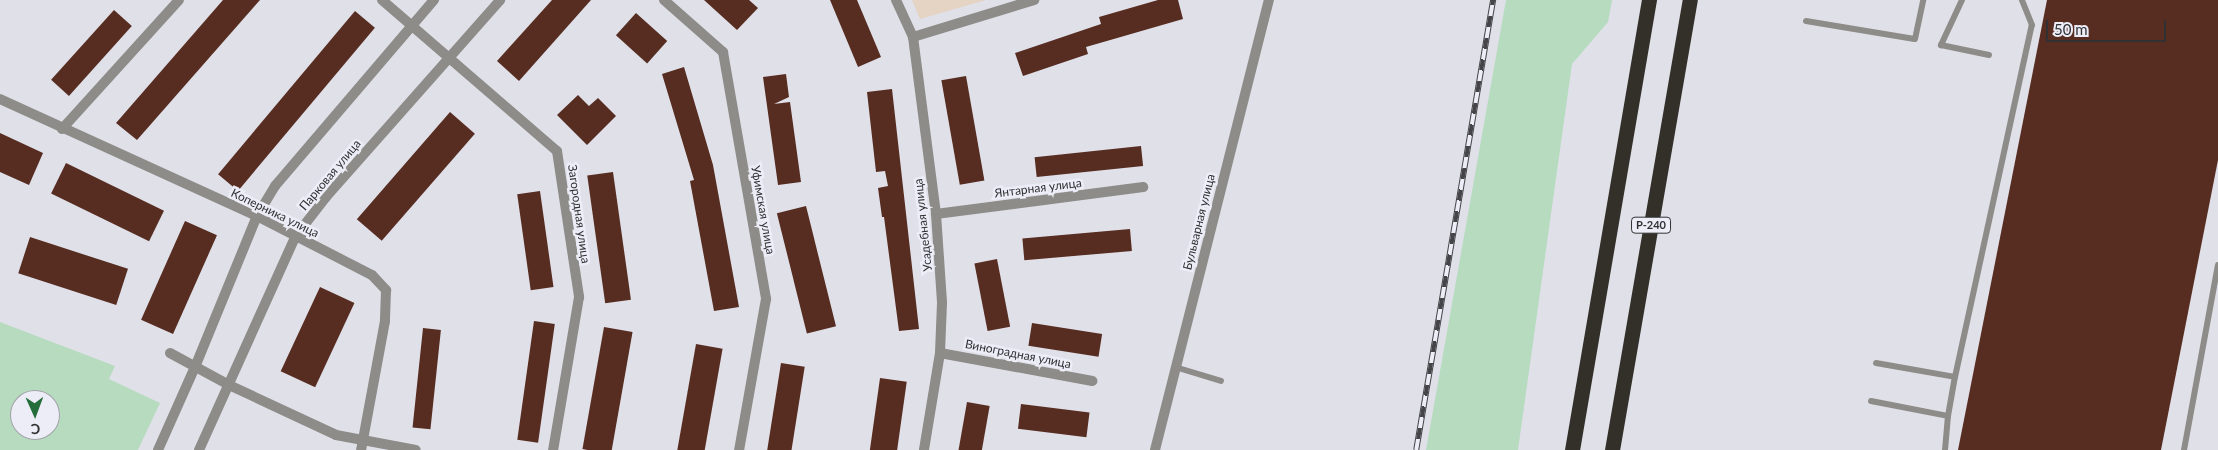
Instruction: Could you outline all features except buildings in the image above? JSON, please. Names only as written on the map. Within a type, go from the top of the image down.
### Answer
[{"type":"highway","name":"Р-240","points":[[1572,450],[1649,0]]},
{"type":"highway","name":"Р-240","points":[[1612,450],[1690,0]]},
{"type":"street","points":[[62,129],[179,0]]},
{"type":"street","name":"Загородная улица","points":[[382,0],[448,59],[557,151],[579,297],[553,450]]},
{"type":"street","points":[[158,450],[195,367],[257,216],[275,186],[434,0]]},
{"type":"street","name":"Парковая улица","points":[[199,450],[295,237],[326,197],[500,0]]},
{"type":"street","name":"Уфимская улица","points":[[664,0],[723,52],[766,299],[739,450]]},
{"type":"street","name":"Усадебная улица","points":[[896,0],[913,37],[936,214],[942,303],[940,352],[924,450]]},
{"type":"street","points":[[913,37],[1034,0]]},
{"type":"street","name":"Бульварная улица","points":[[1154,450],[1269,0]]},
{"type":"street","name":"Коперника улица","points":[[0,99],[62,129],[257,216],[372,275],[386,290],[385,321],[362,445]]},
{"type":"street","name":"Янтарная улица","points":[[936,214],[1143,187]]},
{"type":"street","name":"Виноградная улица","points":[[940,352],[1092,381]]},
{"type":"street","points":[[170,353],[229,385],[336,435],[362,445],[416,450]]},
{"type":"lane","points":[[1806,20],[1915,39],[1923,0]]},
{"type":"lane","points":[[1962,0],[1941,45],[1989,55]]},
{"type":"lane","points":[[1944,450],[1955,377],[2032,25],[2022,0]]},
{"type":"lane","points":[[2184,450],[2218,265]]},
{"type":"lane","points":[[1876,363],[1955,377]]},
{"type":"lane","points":[[1175,367],[1221,381]]},
{"type":"lane","points":[[1871,401],[1948,416]]},
{"type":"shaded area","points":[[912,0],[986,0],[920,19]]},
{"type":"green space","points":[[1506,0],[1612,0],[1608,22],[1572,64],[1518,450],[1426,450]]},
{"type":"green space","points":[[0,322],[115,366],[109,379],[160,403],[138,450],[0,450]]},
{"type":"railway","points":[[1416,450],[1493,0]]}]
